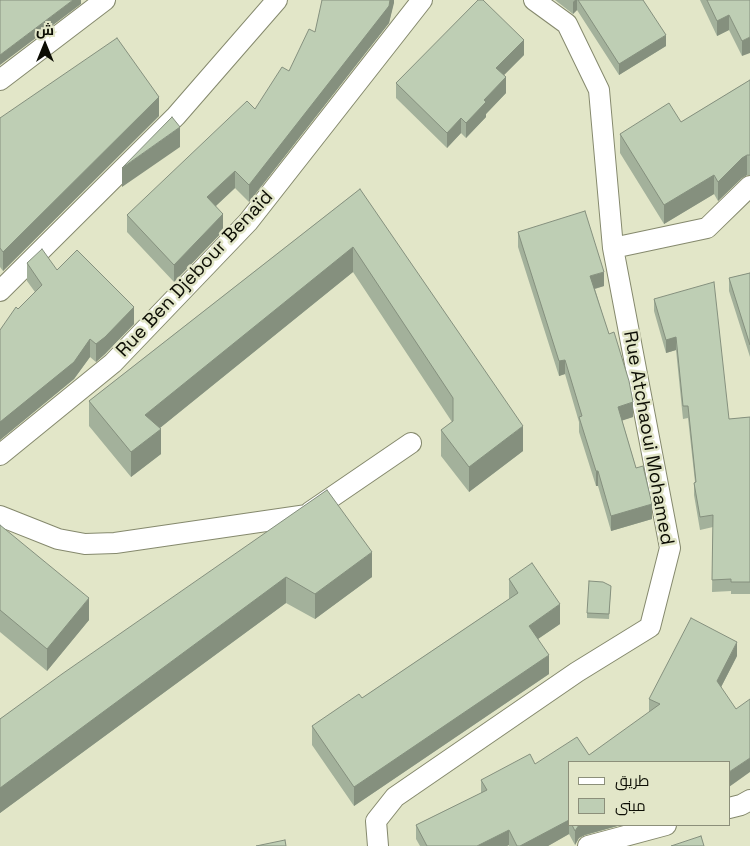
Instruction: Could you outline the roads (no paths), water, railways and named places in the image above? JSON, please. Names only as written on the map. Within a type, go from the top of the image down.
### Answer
[{"type":"street","points":[[0,80],[105,0]]},
{"type":"street","points":[[0,291],[176,116],[276,0]]},
{"type":"street","name":"Rue Ben Djebour Benaïd","points":[[0,455],[113,363],[248,222],[422,0]]},
{"type":"street","name":"Rue Atchaoui Mohamed","points":[[378,846],[376,821],[395,797],[577,672],[650,626],[670,548],[613,248],[598,90],[567,24],[534,0]]},
{"type":"street","points":[[613,248],[707,228],[750,186]]},
{"type":"street","points":[[274,538],[411,443]]},
{"type":"street","points":[[0,516],[58,539],[85,544],[115,542],[306,515]]},
{"type":"street","points":[[730,808],[750,800]]},
{"type":"street","points":[[588,846],[662,826]]}]
